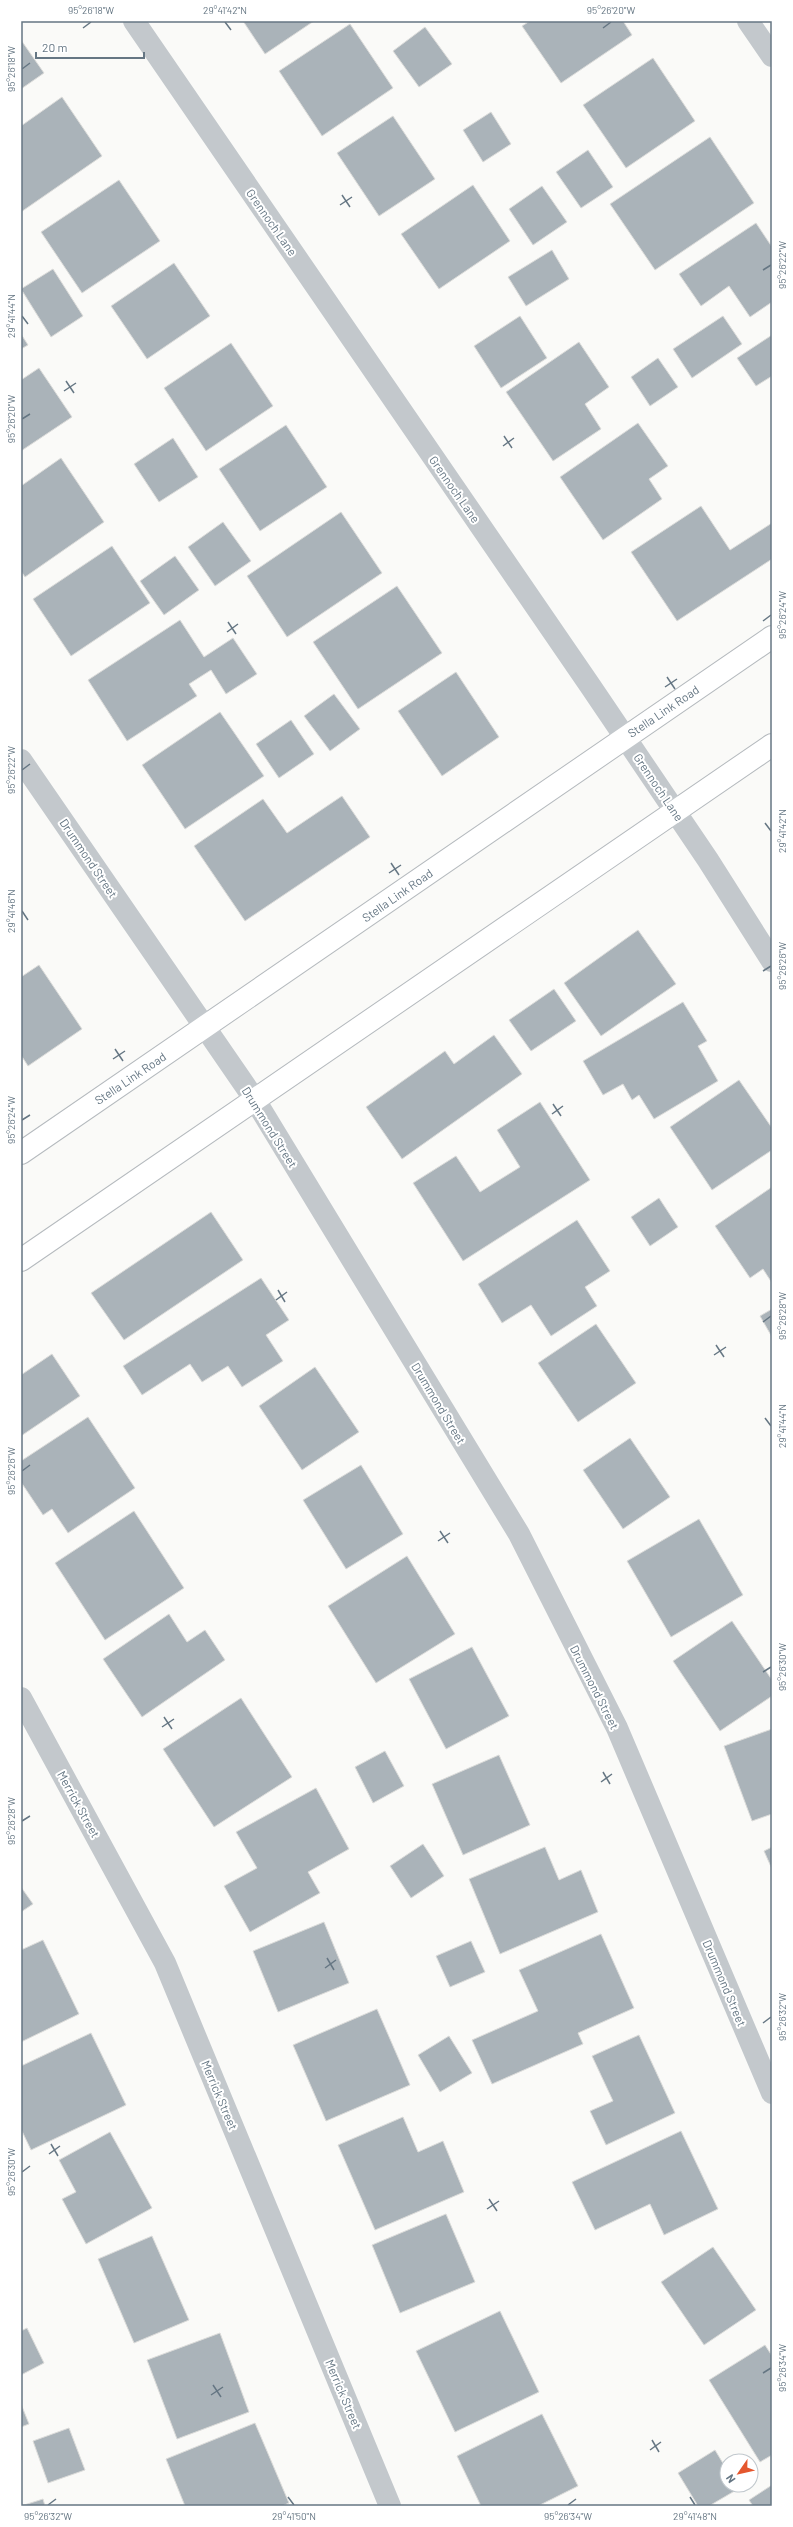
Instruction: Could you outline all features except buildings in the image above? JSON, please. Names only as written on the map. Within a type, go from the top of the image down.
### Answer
[{"type":"main road","name":"Stella Link Road","points":[[21,1153],[772,637]]},
{"type":"main road","points":[[21,1260],[772,745]]},
{"type":"street","name":"Grennoch Lane","points":[[134,21],[625,737],[772,961]]},
{"type":"street","points":[[748,21],[772,56]]},
{"type":"street","name":"Drummond Street","points":[[21,760],[255,1100],[519,1534],[616,1728],[772,2093]]},
{"type":"street","name":"Merrick Street","points":[[21,1698],[165,1963],[390,2506]]}]
